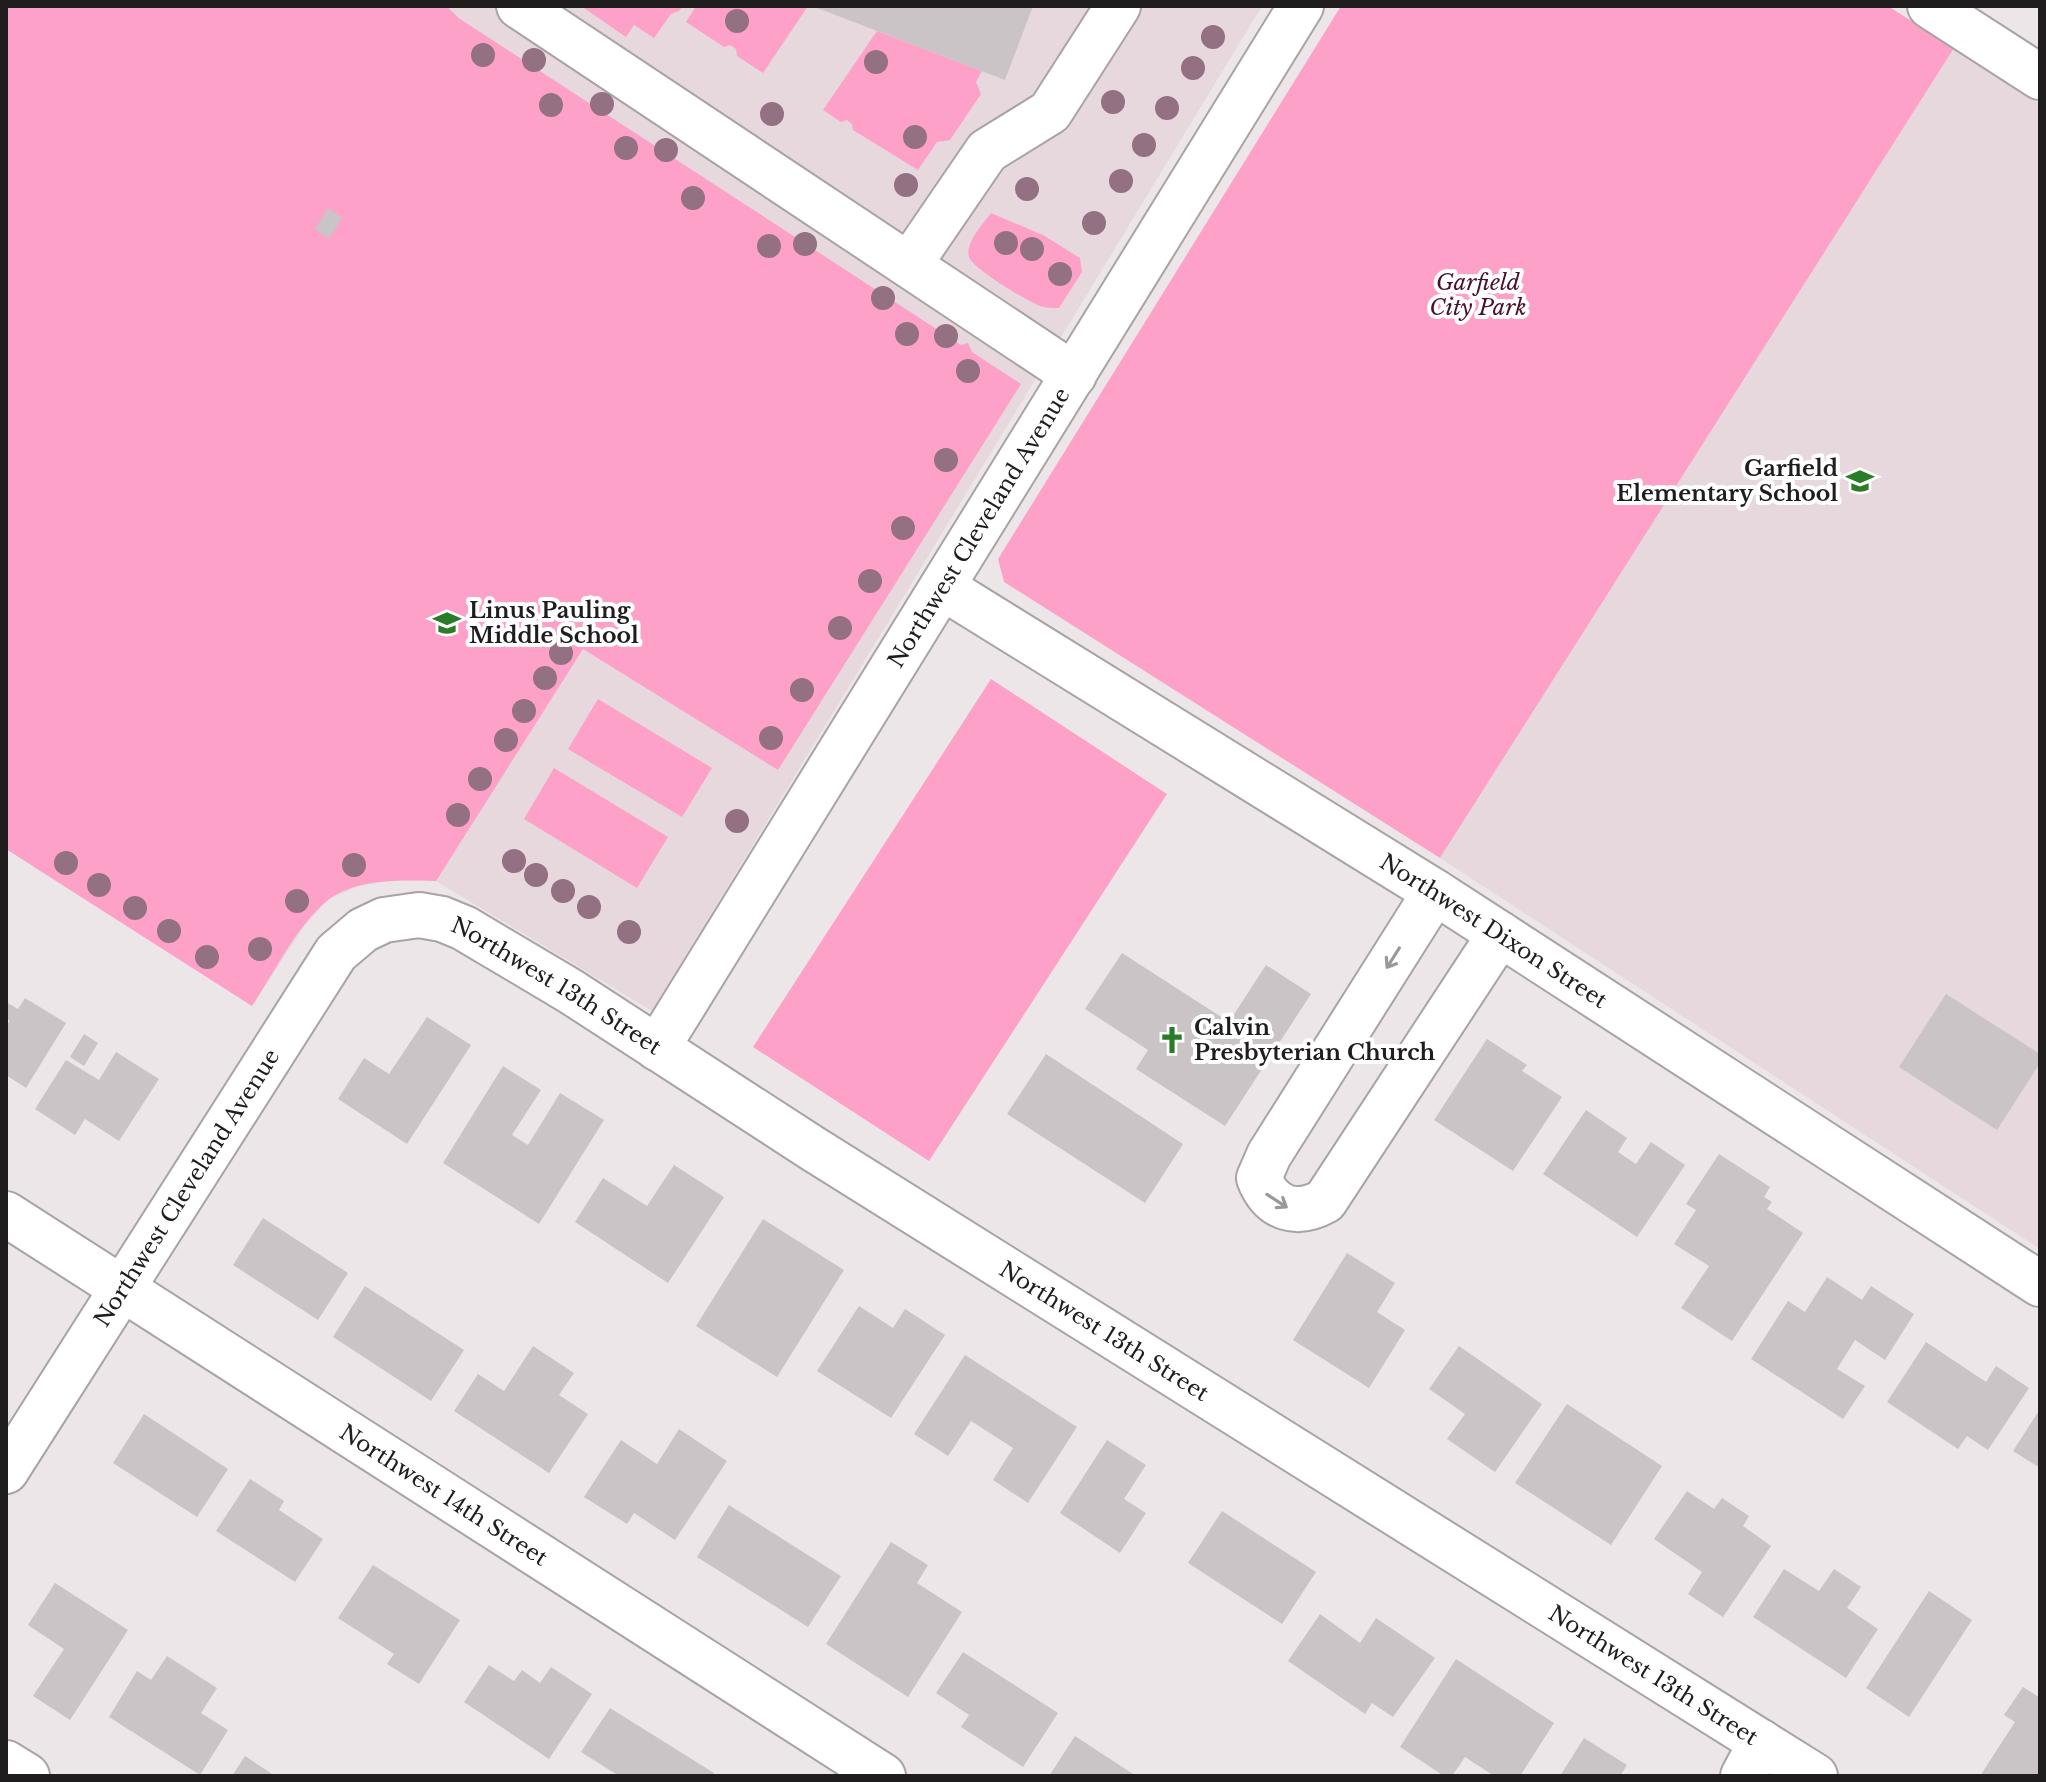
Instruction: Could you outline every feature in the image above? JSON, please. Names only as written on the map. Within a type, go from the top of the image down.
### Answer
[{"type":"street","points":[[519,6],[1074,375]]},
{"type":"street","points":[[909,265],[987,151],[1050,112],[1118,6]]},
{"type":"street","name":"Northwest Cleveland Avenue","points":[[657,1048],[1301,6]]},
{"type":"street","points":[[1930,6],[2040,77]]},
{"type":"street","name":"Northwest Dixon Street","points":[[942,587],[1435,892],[2040,1284]]},
{"type":"street","points":[[1435,892],[1269,1155],[1259,1178],[1265,1193],[1285,1207],[1298,1211],[1312,1209],[1325,1201],[1500,934]]},
{"type":"street","name":"Northwest 13th Street","points":[[384,920],[419,915],[442,919],[464,928],[570,991],[1752,1759],[1815,1776]]},
{"type":"street","name":"Northwest Cleveland Avenue","points":[[6,1471],[336,953],[363,930],[384,920]]},
{"type":"street","name":"Northwest 14th Street","points":[[6,1214],[883,1776]]},
{"type":"street","points":[[6,1763],[27,1776]]},
{"type":"shaded area","name":"Linus Pauling Middle School","points":[[6,6],[1262,6],[652,1011],[436,881],[395,880],[359,886],[329,899],[305,925],[252,1006],[6,849]]},
{"type":"shaded area","name":"Garfield Elementary School","points":[[1954,48],[2040,104],[2040,1249],[1440,858]]},
{"type":"green space","name":"Linus Pauling Middle School","points":[[6,6],[446,6],[460,19],[961,345],[968,343],[972,352],[1021,384],[778,770],[583,649],[436,881],[366,884],[328,900],[306,922],[252,1006],[6,849]]},
{"type":"green space","points":[[581,6],[683,6],[671,14],[654,38],[634,25],[626,37]]},
{"type":"green space","points":[[696,6],[808,6],[763,73],[737,56],[736,49],[730,45],[724,47],[686,22]]},
{"type":"green space","name":"Garfield City Park","points":[[1341,6],[1888,6],[1954,48],[1440,858],[1004,582],[998,559]]},
{"type":"green space","points":[[877,31],[982,71],[976,82],[981,94],[950,140],[937,142],[918,170],[853,130],[847,120],[841,122],[823,110]]},
{"type":"green space","points":[[991,213],[1043,235],[1080,258],[1082,272],[1059,308],[1033,303],[980,269],[969,257],[968,252],[976,234]]},
{"type":"green space","points":[[991,679],[1167,794],[929,1161],[753,1047]]},
{"type":"green space","points":[[598,699],[712,768],[682,817],[568,749]]},
{"type":"green space","points":[[554,768],[668,837],[637,888],[524,819]]},
{"type":"building","points":[[812,6],[1033,6],[1005,80]]},
{"type":"building","points":[[328,208],[342,218],[329,239],[315,229]]},
{"type":"building","points":[[1122,953],[1229,1022],[1266,965],[1311,994],[1225,1126],[1136,1069],[1148,1050],[1085,1009]]},
{"type":"building","points":[[1946,994],[2040,1054],[2040,1063],[1997,1130],[1899,1067]]},
{"type":"building","points":[[25,998],[66,1023],[26,1088],[6,1075],[6,1025],[10,1021],[6,1018],[6,1002],[18,1009]]},
{"type":"building","points":[[427,1017],[471,1045],[407,1144],[338,1099],[364,1058],[389,1074]]},
{"type":"building","points":[[84,1034],[98,1043],[84,1066],[70,1057]]},
{"type":"building","points":[[1487,1039],[1527,1065],[1522,1071],[1562,1097],[1513,1171],[1434,1120]]},
{"type":"building","points":[[116,1052],[159,1079],[119,1141],[85,1119],[75,1135],[35,1109],[66,1060],[99,1080]]},
{"type":"building","points":[[1046,1054],[1183,1144],[1145,1203],[1007,1114]]},
{"type":"building","points":[[503,1066],[541,1090],[512,1135],[528,1145],[560,1093],[604,1120],[539,1224],[443,1163]]},
{"type":"building","points":[[1586,1110],[1627,1138],[1618,1152],[1636,1164],[1651,1142],[1685,1165],[1637,1237],[1543,1174]]},
{"type":"building","points":[[1719,1154],[1770,1187],[1764,1197],[1772,1202],[1767,1209],[1803,1233],[1732,1341],[1681,1308],[1709,1266],[1674,1244],[1696,1210],[1686,1204]]},
{"type":"building","points":[[674,1165],[724,1197],[668,1283],[575,1222],[603,1178],[647,1206]]},
{"type":"building","points":[[263,1218],[348,1273],[318,1320],[233,1265]]},
{"type":"building","points":[[763,1219],[844,1270],[777,1377],[696,1326]]},
{"type":"building","points":[[1347,1253],[1395,1283],[1377,1312],[1405,1330],[1369,1388],[1293,1340]]},
{"type":"building","points":[[1827,1277],[1862,1300],[1871,1286],[1914,1314],[1885,1360],[1855,1340],[1837,1369],[1865,1386],[1843,1419],[1751,1359],[1788,1301],[1805,1312]]},
{"type":"building","points":[[365,1286],[464,1350],[431,1401],[333,1337]]},
{"type":"building","points":[[859,1306],[893,1328],[905,1309],[945,1335],[891,1418],[817,1371]]},
{"type":"building","points":[[1926,1342],[1986,1382],[1996,1366],[2029,1388],[1988,1450],[1967,1436],[1958,1449],[1887,1402]]},
{"type":"building","points":[[533,1346],[574,1373],[559,1395],[588,1414],[549,1473],[454,1411],[478,1374],[504,1391]]},
{"type":"building","points":[[1459,1346],[1542,1404],[1495,1472],[1447,1439],[1465,1414],[1429,1389]]},
{"type":"building","points":[[965,1355],[1077,1427],[1028,1503],[993,1480],[1013,1448],[971,1421],[948,1456],[914,1434]]},
{"type":"building","points":[[1567,1404],[1662,1466],[1611,1545],[1515,1483]]},
{"type":"building","points":[[2040,1409],[2040,1468],[2013,1451]]},
{"type":"building","points":[[144,1414],[228,1469],[197,1517],[113,1463]]},
{"type":"building","points":[[679,1429],[727,1461],[675,1540],[634,1513],[627,1524],[584,1497],[621,1440],[657,1464]]},
{"type":"building","points":[[1107,1440],[1146,1465],[1124,1499],[1146,1513],[1120,1553],[1060,1513]]},
{"type":"building","points":[[250,1479],[284,1501],[279,1510],[323,1539],[295,1582],[216,1531]]},
{"type":"building","points":[[1687,1491],[1714,1509],[1722,1498],[1749,1516],[1743,1526],[1771,1546],[1723,1617],[1688,1594],[1702,1572],[1654,1539]]},
{"type":"building","points":[[729,1505],[841,1576],[808,1627],[697,1557]]},
{"type":"building","points":[[1222,1511],[1316,1572],[1282,1624],[1188,1563]]},
{"type":"building","points":[[891,1542],[928,1565],[917,1583],[962,1612],[908,1697],[826,1644]]},
{"type":"building","points":[[373,1565],[460,1620],[419,1684],[387,1664],[394,1654],[338,1618]]},
{"type":"building","points":[[1784,1569],[1819,1591],[1834,1569],[1861,1587],[1847,1608],[1878,1629],[1846,1678],[1753,1617]]},
{"type":"building","points":[[55,1583],[128,1630],[70,1720],[33,1696],[64,1649],[28,1625]]},
{"type":"building","points":[[1929,1591],[1972,1620],[1909,1717],[1866,1688]]},
{"type":"building","points":[[1320,1614],[1360,1643],[1376,1618],[1435,1658],[1393,1717],[1372,1703],[1365,1714],[1288,1661]]},
{"type":"building","points":[[963,1652],[1058,1713],[1023,1767],[961,1727],[969,1715],[936,1693]]},
{"type":"building","points":[[167,1656],[217,1688],[201,1713],[228,1730],[200,1775],[109,1717],[137,1671],[151,1680]]},
{"type":"building","points":[[1456,1659],[1554,1723],[1520,1776],[1494,1776],[1465,1757],[1452,1776],[1444,1776],[1400,1747]]},
{"type":"building","points":[[489,1665],[514,1681],[522,1670],[540,1683],[551,1667],[592,1694],[549,1759],[464,1702]]},
{"type":"building","points":[[2023,1687],[2040,1698],[2040,1776],[1980,1776],[2015,1722],[2004,1715]]},
{"type":"building","points":[[610,1708],[714,1773],[713,1776],[619,1776],[581,1752]]},
{"type":"building","points":[[1075,1736],[1136,1776],[1049,1776]]},
{"type":"building","points":[[1584,1738],[1627,1765],[1620,1776],[1560,1776]]},
{"type":"building","points":[[245,1756],[275,1776],[232,1776]]},
{"type":"place","name":"Garfield Elementary School","points":[[1860,481]]},
{"type":"place","name":"Linus Pauling Middle School","points":[[447,623]]},
{"type":"place","name":"Calvin Presbyterian Church","points":[[1172,1040]]}]
